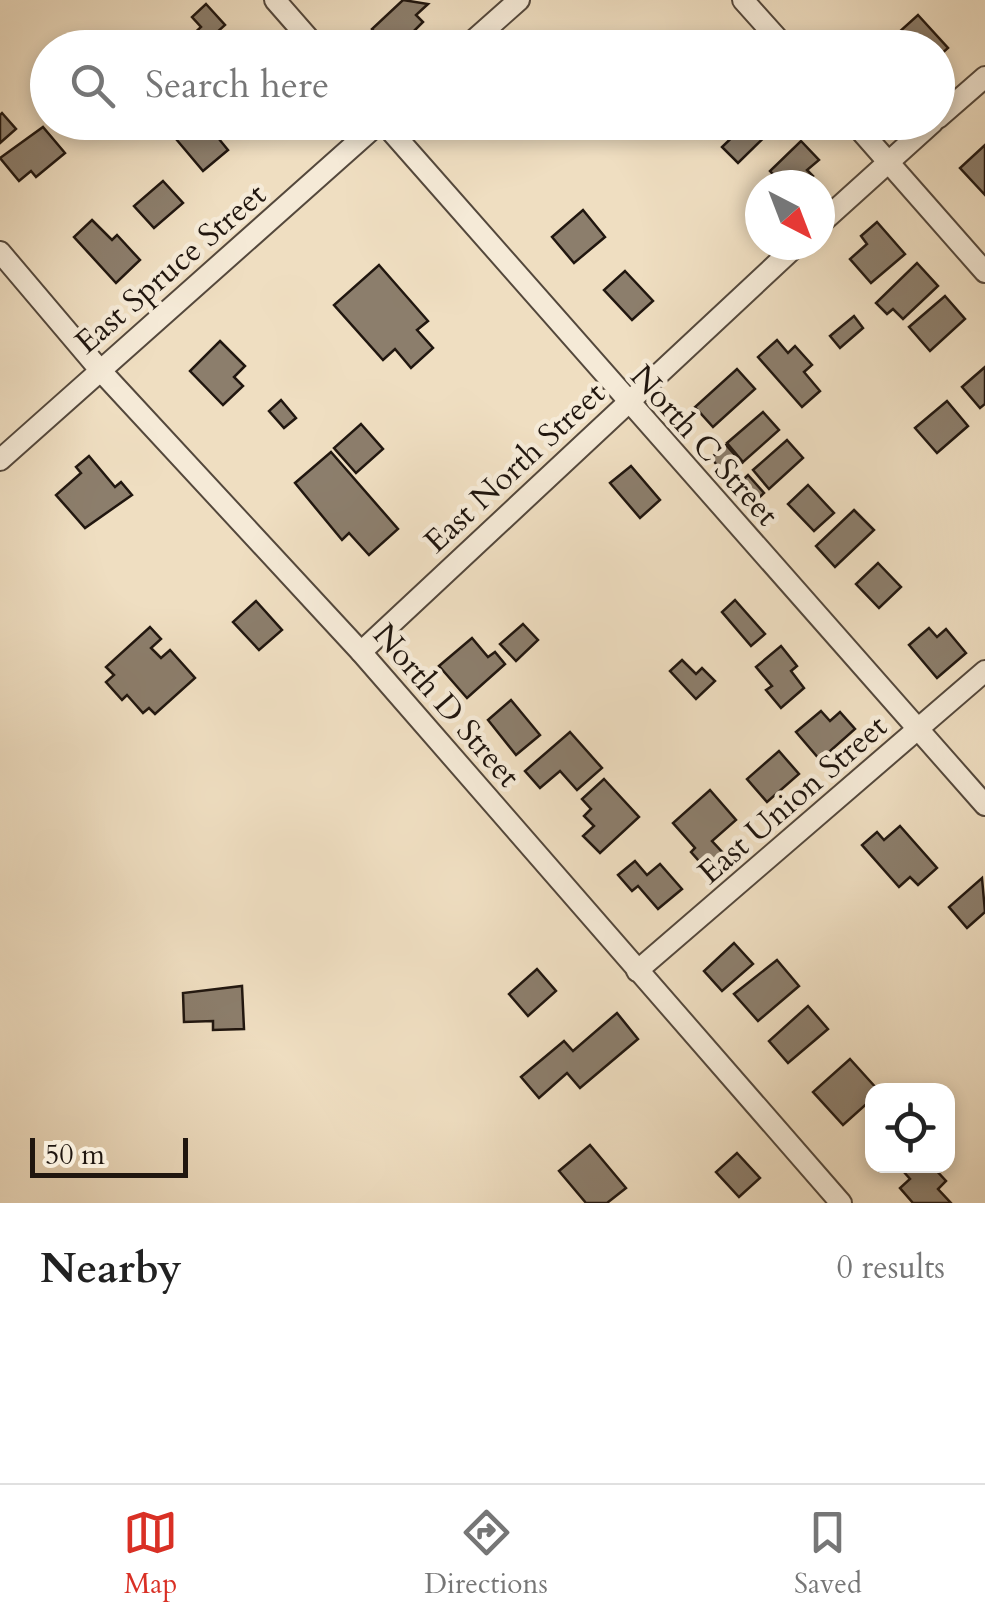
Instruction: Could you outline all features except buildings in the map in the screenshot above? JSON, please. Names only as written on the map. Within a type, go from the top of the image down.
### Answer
[{"type":"street","points":[[275,0],[301,30]]},
{"type":"street","points":[[485,30],[519,0]]},
{"type":"street","points":[[743,0],[770,30]]},
{"type":"street","points":[[955,103],[985,77]]},
{"type":"street","name":"East Spruce Street","points":[[0,460],[362,140]]},
{"type":"street","name":"North C Street","points":[[398,140],[985,805]]},
{"type":"street","points":[[869,140],[985,272]]},
{"type":"street","points":[[835,210],[912,140]]},
{"type":"street","name":"North D Street","points":[[0,252],[100,370],[362,652],[841,1203]]},
{"type":"street","name":"East North Street","points":[[362,652],[781,260]]},
{"type":"street","name":"East Union Street","points":[[637,972],[985,671]]}]
